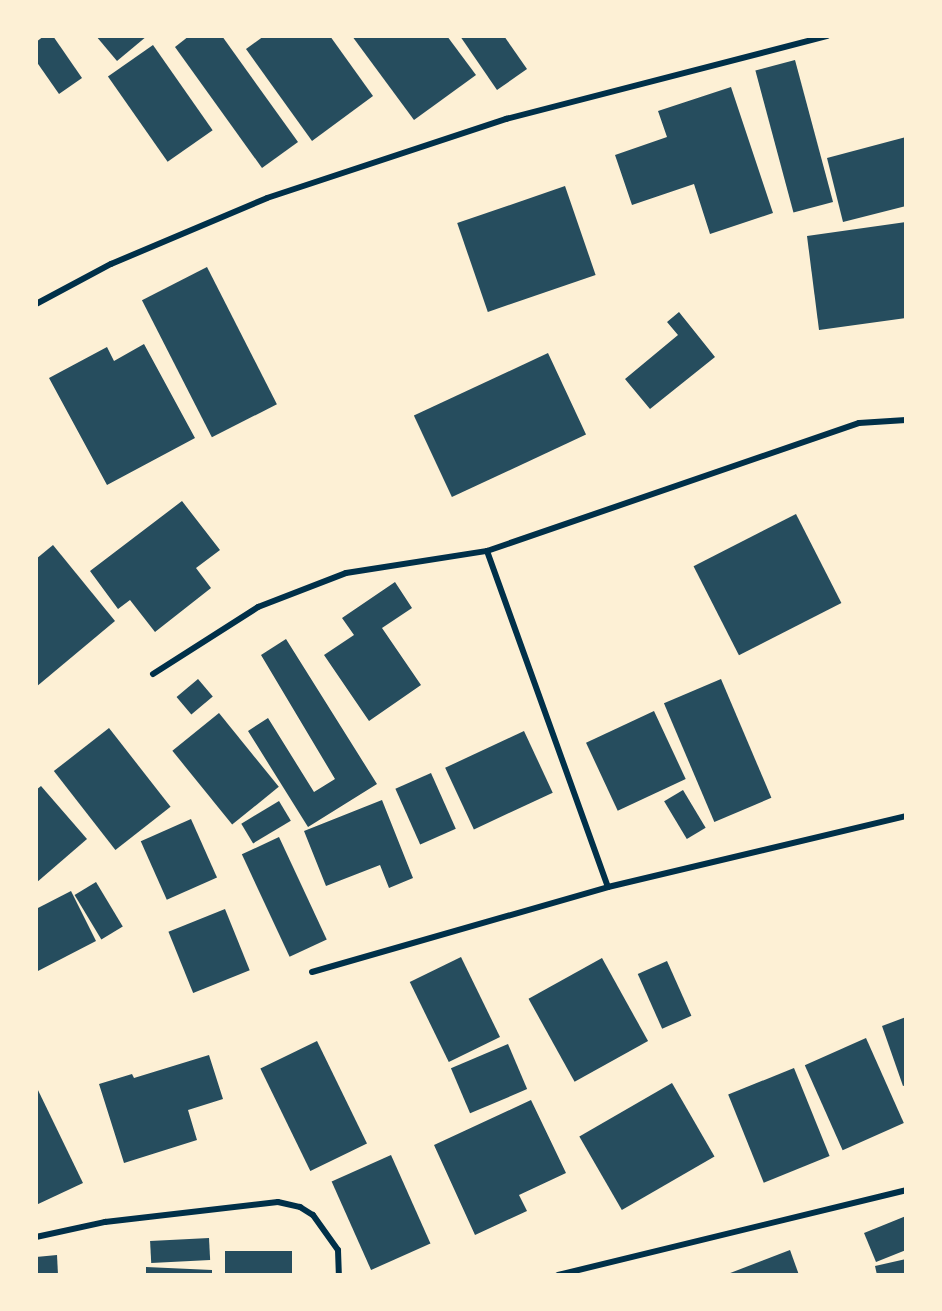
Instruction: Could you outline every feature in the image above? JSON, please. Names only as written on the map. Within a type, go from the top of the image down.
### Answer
[{"type":"street","points":[[36,304],[111,264],[267,198],[506,119],[827,36]]},
{"type":"street","points":[[153,674],[258,607],[346,573],[487,551],[859,423],[906,420]]},
{"type":"street","points":[[487,551],[608,887]]},
{"type":"street","points":[[312,972],[608,887],[906,816]]},
{"type":"street","points":[[558,1275],[906,1190]]},
{"type":"street","points":[[36,1237],[105,1222],[278,1203],[300,1207],[313,1215],[338,1250],[339,1275]]},
{"type":"building","points":[[44,36],[53,36],[82,78],[59,94],[36,61],[36,42]]},
{"type":"building","points":[[96,36],[147,36],[117,61]]},
{"type":"building","points":[[189,36],[222,36],[298,142],[262,168],[175,47]]},
{"type":"building","points":[[264,36],[330,36],[373,96],[312,141],[246,49]]},
{"type":"building","points":[[352,36],[447,36],[476,75],[414,120]]},
{"type":"building","points":[[460,36],[504,36],[527,69],[497,90]]},
{"type":"building","points":[[153,45],[213,130],[168,162],[108,77]]},
{"type":"building","points":[[795,60],[833,202],[793,213],[755,71]]},
{"type":"building","points":[[731,87],[773,213],[710,234],[694,184],[632,205],[615,155],[667,137],[658,111]]},
{"type":"building","points":[[906,137],[906,206],[843,222],[827,158]]},
{"type":"building","points":[[565,186],[596,275],[488,312],[457,223]]},
{"type":"building","points":[[906,222],[906,318],[819,330],[807,236]]},
{"type":"building","points":[[207,267],[277,404],[212,437],[142,300]]},
{"type":"building","points":[[679,312],[715,357],[650,409],[625,379],[678,335],[667,322]]},
{"type":"building","points":[[144,344],[195,438],[107,485],[49,378],[107,347],[114,361]]},
{"type":"building","points":[[548,353],[586,435],[452,497],[414,416]]},
{"type":"building","points":[[182,501],[220,550],[196,568],[211,588],[155,632],[130,600],[118,609],[90,571]]},
{"type":"building","points":[[796,514],[841,603],[739,655],[694,566]]},
{"type":"building","points":[[53,545],[115,621],[36,687],[36,559]]},
{"type":"building","points":[[395,582],[412,608],[382,628],[421,685],[369,721],[324,655],[354,635],[342,618]]},
{"type":"building","points":[[286,639],[377,784],[308,827],[248,731],[268,718],[314,792],[335,779],[261,655]]},
{"type":"building","points":[[198,679],[213,697],[191,715],[177,697]]},
{"type":"building","points":[[721,679],[771,798],[714,822],[664,703]]},
{"type":"building","points":[[654,711],[686,779],[618,811],[586,743]]},
{"type":"building","points":[[219,713],[279,787],[232,825],[172,751]]},
{"type":"building","points":[[109,728],[171,807],[115,850],[54,771]]},
{"type":"building","points":[[524,731],[553,793],[474,829],[445,768]]},
{"type":"building","points":[[431,773],[456,829],[420,845],[395,789]]},
{"type":"building","points":[[41,786],[87,839],[36,883],[36,790]]},
{"type":"building","points":[[683,790],[706,828],[687,839],[664,801]]},
{"type":"building","points":[[382,800],[413,878],[389,888],[380,865],[326,886],[304,831]]},
{"type":"building","points":[[279,801],[291,821],[253,843],[241,824]]},
{"type":"building","points":[[191,819],[217,877],[167,900],[141,841]]},
{"type":"building","points":[[279,837],[327,939],[290,957],[242,854]]},
{"type":"building","points":[[96,882],[123,927],[101,939],[75,895]]},
{"type":"building","points":[[71,891],[96,941],[36,972],[36,909]]},
{"type":"building","points":[[225,909],[250,970],[193,993],[168,932]]},
{"type":"building","points":[[461,957],[500,1037],[449,1062],[410,982]]},
{"type":"building","points":[[602,958],[648,1041],[575,1082],[529,999]]},
{"type":"building","points":[[667,961],[691,1016],[662,1029],[638,974]]},
{"type":"building","points":[[906,1017],[906,1085],[903,1086],[882,1026]]},
{"type":"building","points":[[866,1038],[904,1123],[843,1150],[805,1065]]},
{"type":"building","points":[[317,1041],[367,1143],[310,1171],[260,1069]]},
{"type":"building","points":[[508,1044],[527,1089],[470,1113],[451,1068]]},
{"type":"building","points":[[209,1055],[223,1099],[188,1110],[197,1140],[124,1163],[99,1084],[132,1074],[134,1078]]},
{"type":"building","points":[[794,1068],[830,1156],[764,1183],[728,1095]]},
{"type":"building","points":[[672,1083],[714,1157],[622,1210],[579,1136]]},
{"type":"building","points":[[36,1086],[83,1183],[36,1205]]},
{"type":"building","points":[[531,1100],[566,1173],[519,1195],[527,1211],[475,1235],[434,1145]]},
{"type":"building","points":[[391,1155],[430,1244],[371,1270],[332,1181]]},
{"type":"building","points":[[906,1216],[906,1250],[876,1262],[864,1233]]},
{"type":"building","points":[[209,1238],[210,1260],[151,1263],[150,1241]]},
{"type":"building","points":[[790,1250],[799,1275],[725,1275]]},
{"type":"building","points":[[225,1251],[292,1251],[292,1275],[225,1275]]},
{"type":"building","points":[[57,1255],[58,1275],[36,1275],[36,1257]]},
{"type":"building","points":[[906,1259],[906,1275],[877,1275],[875,1266]]},
{"type":"building","points":[[146,1267],[212,1270],[212,1275],[146,1275]]}]
